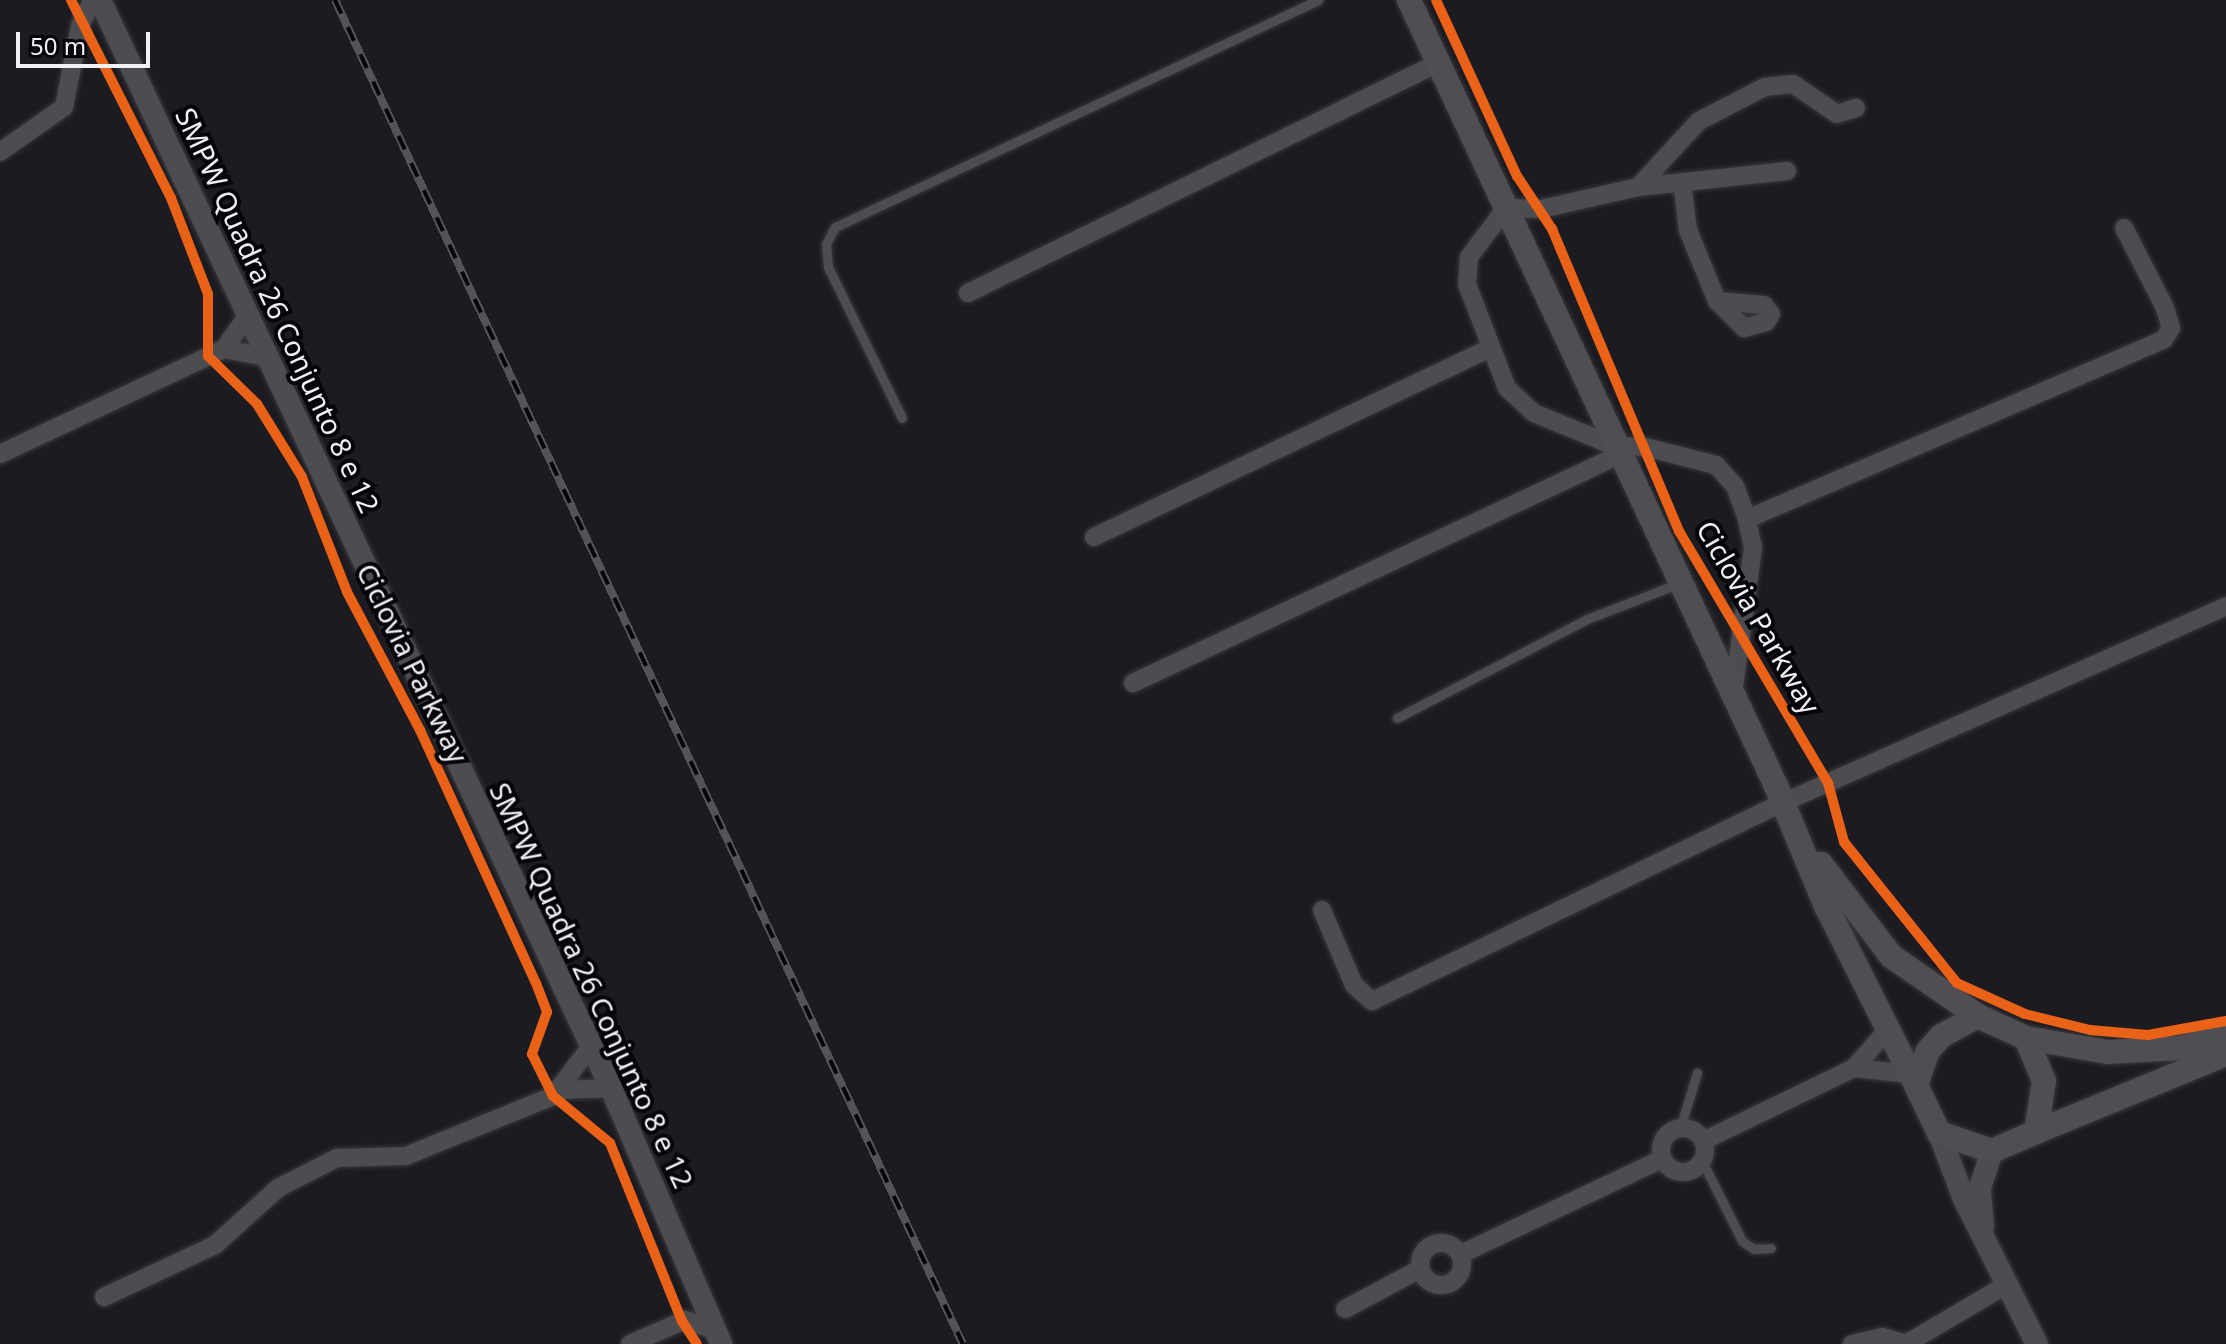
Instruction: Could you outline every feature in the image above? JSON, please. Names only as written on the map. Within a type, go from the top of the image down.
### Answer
[{"type":"main road","points":[[1409,0],[1616,451],[1939,1133],[1992,1151],[2226,1054]]},
{"type":"main road","points":[[1782,797],[1825,873],[1891,956],[1978,1016],[2026,1038],[2108,1052],[2179,1048],[2226,1036]]},
{"type":"main road","points":[[1913,1080],[1928,1051],[1941,1036],[1978,1016]]},
{"type":"main road","points":[[2026,1038],[2044,1081],[2036,1132]]},
{"type":"street","points":[[0,152],[64,107],[80,26],[92,0]]},
{"type":"street","name":"SMPW Quadra 26 Conjunto 8 e 12","points":[[100,0],[265,357],[611,1088],[718,1337]]},
{"type":"street","points":[[968,293],[1438,63]]},
{"type":"street","points":[[1638,187],[1699,121],[1765,87],[1793,84],[1837,114],[1856,108]]},
{"type":"street","points":[[1616,451],[1534,413],[1507,388],[1488,349],[1467,284],[1469,257],[1506,208],[1541,209],[1638,187],[1787,171]]},
{"type":"street","points":[[1682,182],[1688,230],[1717,301]]},
{"type":"street","points":[[1747,519],[2164,339],[2171,328],[2165,308],[2124,228]]},
{"type":"street","points":[[0,454],[224,349],[247,316]]},
{"type":"street","points":[[224,349],[265,357]]},
{"type":"street","points":[[1094,537],[1488,349]]},
{"type":"street","points":[[1133,683],[1616,451],[1645,447],[1716,465],[1735,486],[1747,519],[1753,548],[1733,694]]},
{"type":"street","points":[[1322,910],[1354,985],[1372,1001],[1782,797],[2226,606]]},
{"type":"street","points":[[1703,1141],[1854,1068],[1889,1028]]},
{"type":"street","points":[[561,1090],[591,1046]]},
{"type":"street","points":[[1854,1068],[1913,1080]]},
{"type":"street","points":[[104,1297],[215,1245],[278,1188],[337,1158],[417,1152],[561,1090],[611,1088]]},
{"type":"street","points":[[1680,1128],[1694,1131],[1703,1141],[1702,1161],[1685,1172],[1671,1169],[1662,1159],[1663,1139],[1680,1128]]},
{"type":"street","points":[[1939,1133],[1964,1199],[1985,1235],[2037,1344]]},
{"type":"street","points":[[1985,1235],[1980,1188],[1992,1151]]},
{"type":"street","points":[[1461,1254],[1662,1159]]},
{"type":"street","points":[[1345,1309],[1420,1269],[1425,1249],[1437,1242],[1451,1244],[1461,1254],[1462,1269],[1452,1282],[1437,1285],[1420,1269]]},
{"type":"street","points":[[1852,1344],[1882,1337],[1906,1344],[2008,1284]]},
{"type":"street","points":[[630,1344],[685,1320],[698,1292]]},
{"type":"street","points":[[685,1320],[718,1337]]},
{"type":"lane","points":[[902,418],[828,267],[826,244],[835,227],[1318,0]]},
{"type":"lane","points":[[1397,718],[1587,619],[1680,583]]},
{"type":"lane","points":[[1680,1128],[1697,1073]]},
{"type":"lane","points":[[1702,1161],[1742,1241],[1754,1249],[1771,1248]]},
{"type":"railway","points":[[335,0],[963,1344]]},
{"type":"cycle path","name":"Ciclovia Parkway","points":[[71,0],[171,198],[208,294],[208,356],[257,404],[302,477],[347,592],[420,730],[536,983],[547,1012],[532,1054],[553,1096],[610,1143],[682,1321],[697,1344]]},
{"type":"cycle path","name":"Ciclovia Parkway","points":[[1436,0],[1517,176],[1552,229],[1679,531],[1828,783],[1844,842],[1957,983],[2025,1014],[2090,1030],[2148,1035],[2226,1021]]}]
